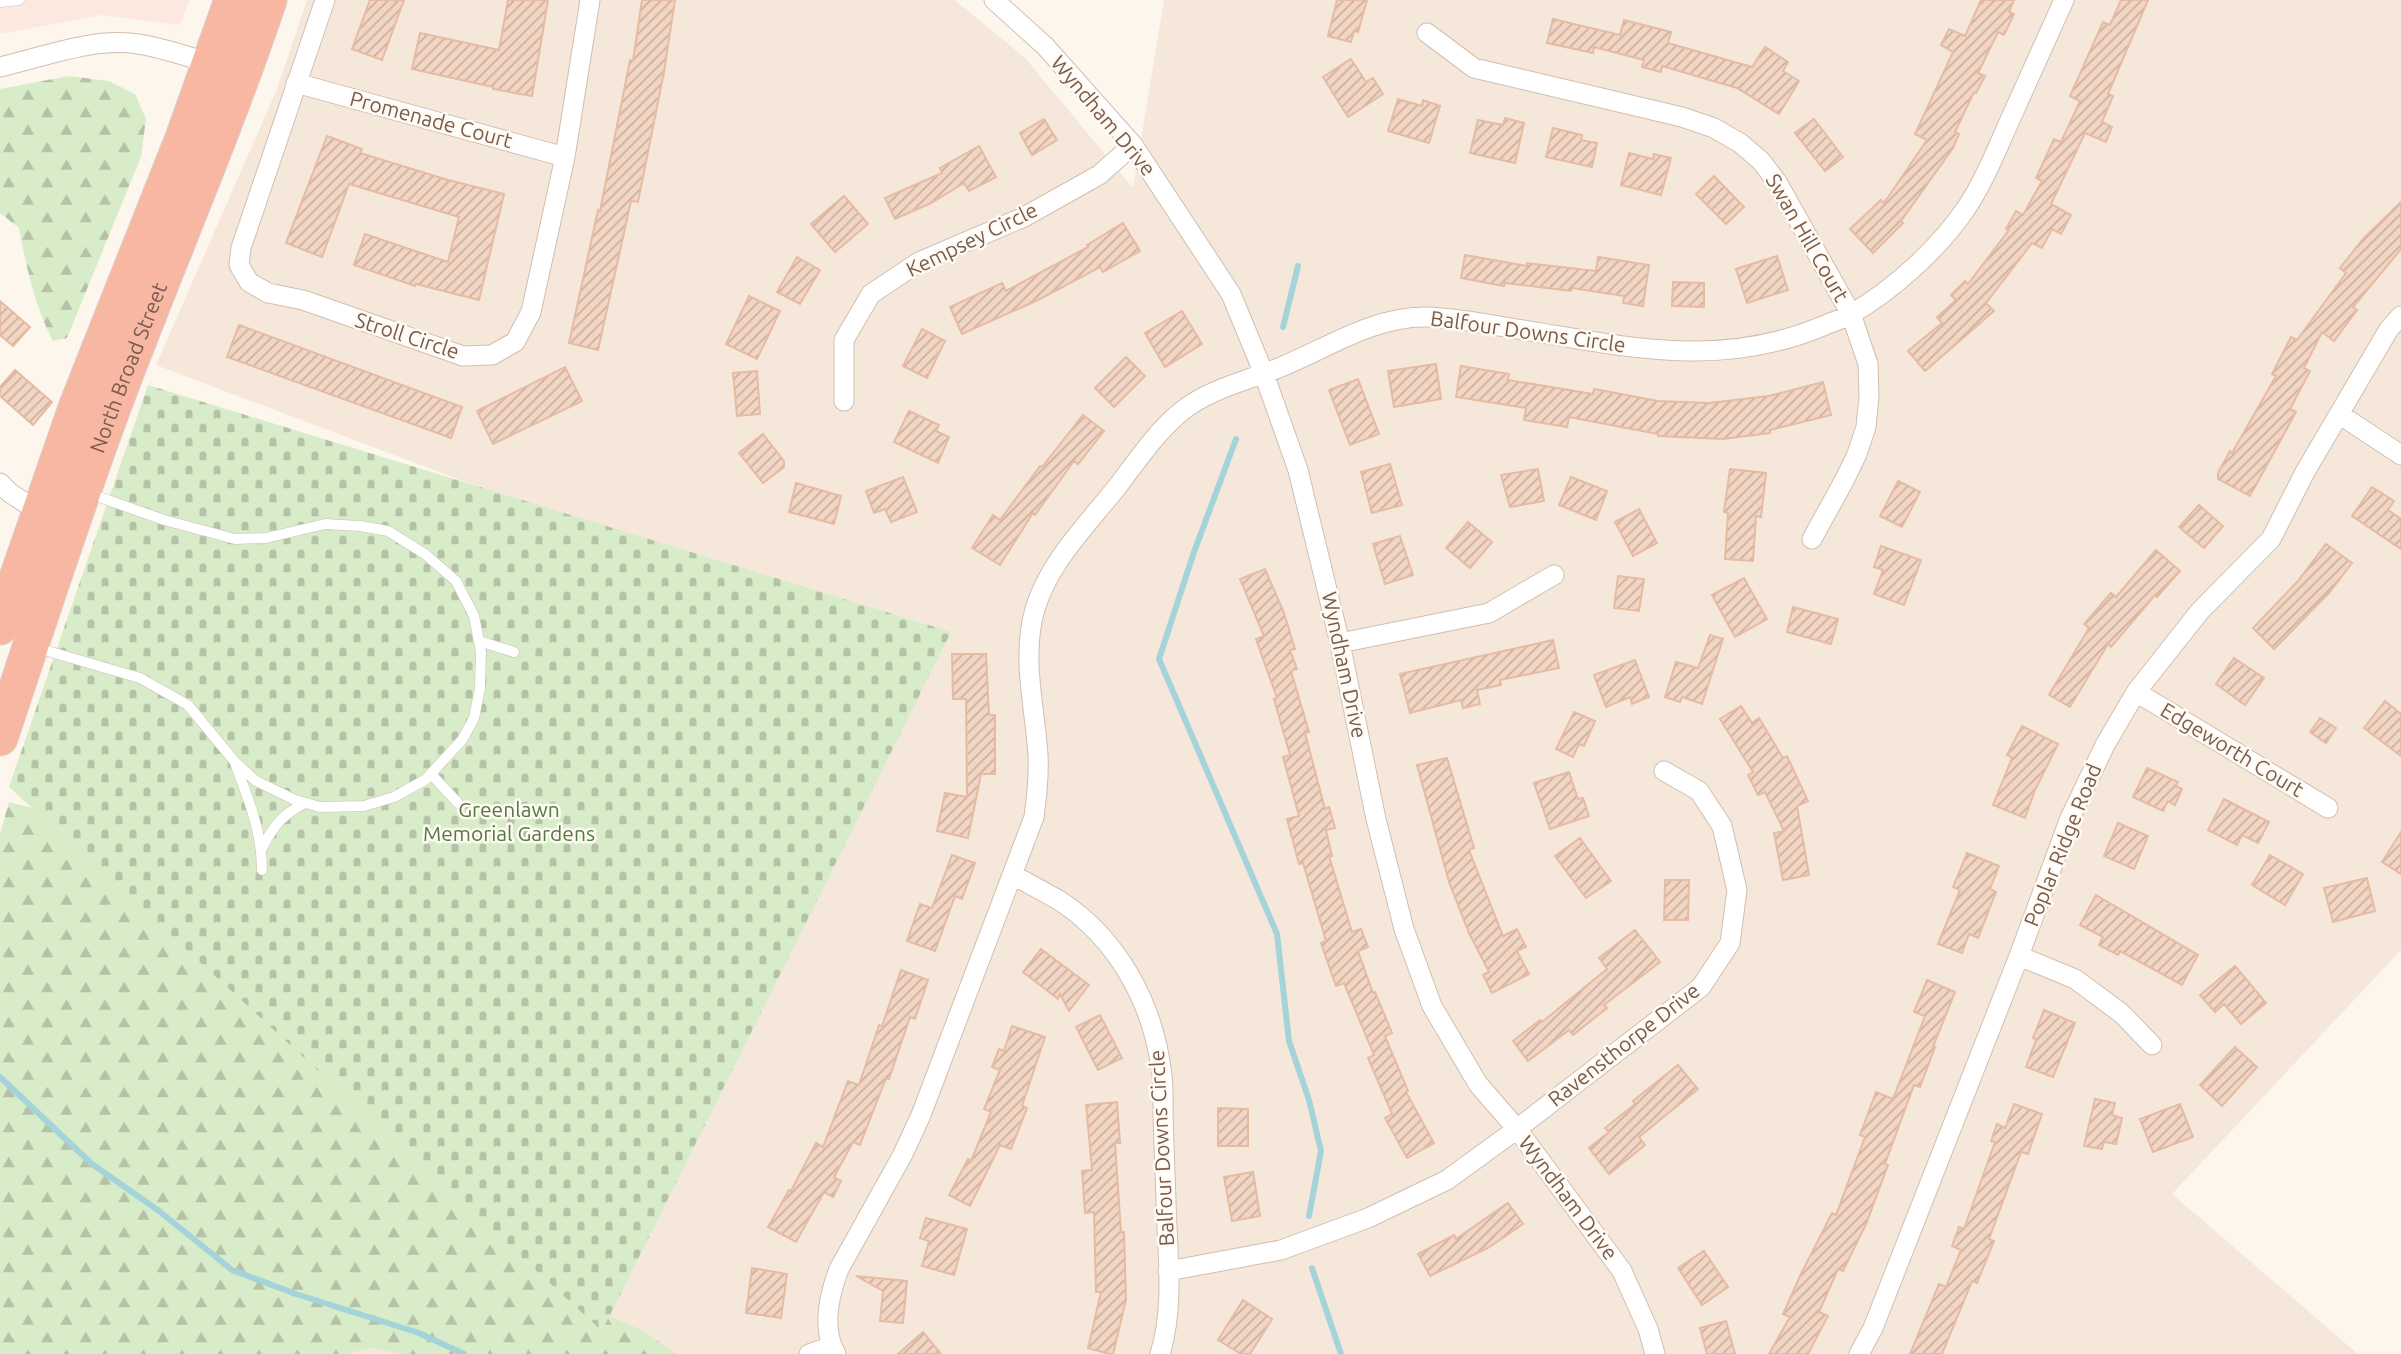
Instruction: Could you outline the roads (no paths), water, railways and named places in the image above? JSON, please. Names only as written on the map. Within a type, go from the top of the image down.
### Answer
[{"type":"highway","name":"North Broad Street","points":[[0,627],[102,338],[183,138],[232,0]]},
{"type":"highway","name":"North Broad Street","points":[[0,738],[83,491],[245,72],[269,0]]},
{"type":"street","name":"Stroll Circle","points":[[324,0],[241,248],[239,265],[249,282],[268,293],[303,300],[463,356],[492,355],[515,342],[531,312],[565,157],[590,0]]},
{"type":"street","name":"Wyndham Drive","points":[[994,0],[1045,46],[1133,145],[1231,294],[1264,374],[1298,470],[1340,643],[1376,819],[1404,929],[1432,1006],[1478,1084],[1517,1129],[1622,1271],[1648,1329],[1655,1354]]},
{"type":"street","name":"Balfour Downs Circle","points":[[834,1350],[828,1323],[829,1301],[839,1269],[903,1154],[921,1115],[1034,817],[1038,788],[1038,755],[1030,689],[1030,643],[1035,611],[1053,569],[1158,435],[1182,411],[1210,393],[1264,374],[1351,335],[1403,318],[1457,319],[1658,351],[1697,353],[1778,342],[1851,314],[1914,268],[1965,211],[1982,182],[2064,0]]},
{"type":"street","name":"Swan Hill Court","points":[[1427,33],[1474,68],[1682,117],[1714,128],[1740,143],[1761,161],[1777,182],[1851,314],[1868,364],[1866,427],[1857,454],[1812,539]]},
{"type":"street","points":[[0,67],[85,46],[115,42],[139,44],[245,72]]},
{"type":"street","name":"Promenade Court","points":[[296,83],[565,157]]},
{"type":"street","name":"Kempsey Circle","points":[[844,401],[844,340],[871,294],[919,262],[1024,216],[1099,175],[1133,145]]},
{"type":"street","name":"Poplar Ridge Road","points":[[1859,1354],[1872,1328],[2070,818],[2105,745],[2136,692],[2200,611],[2271,539],[2305,472],[2389,329],[2401,316]]},
{"type":"street","points":[[2339,414],[2401,456]]},
{"type":"street","points":[[0,483],[39,512]]},
{"type":"street","points":[[1340,643],[1489,613],[1554,575]]},
{"type":"street","name":"Edgeworth Court","points":[[2136,692],[2329,808]]},
{"type":"street","name":"Ravensthorpe Drive","points":[[1168,1270],[1280,1250],[1367,1218],[1447,1180],[1701,987],[1730,943],[1737,890],[1722,826],[1699,791],[1664,771]]},
{"type":"street","name":"Balfour Downs Circle","points":[[1013,875],[1061,902],[1109,945],[1144,1004],[1155,1036],[1162,1071],[1168,1270],[1168,1311],[1160,1354]]},
{"type":"street","points":[[2018,956],[2075,979],[2121,1013],[2152,1045]]},
{"type":"street","points":[[810,1354],[834,1350]]},
{"type":"lane","points":[[1,3],[19,0]]},
{"type":"lane","points":[[31,646],[140,678],[188,705],[234,762],[256,781],[320,807],[364,806],[394,797],[425,780],[462,740],[474,718],[481,688],[479,641],[474,616],[456,581],[425,554],[388,531],[325,524],[266,538],[235,539],[164,520],[83,491]]},
{"type":"lane","points":[[479,641],[514,652]]},
{"type":"lane","points":[[234,762],[252,808],[262,848],[262,870]]},
{"type":"lane","points":[[431,774],[458,803]]},
{"type":"lane","points":[[262,848],[273,827],[287,813],[305,803]]},
{"type":"waterway","points":[[1283,327],[1298,266]]},
{"type":"waterway","points":[[1236,439],[1194,552],[1159,659],[1277,934],[1289,1041],[1309,1100],[1321,1151],[1309,1216]]},
{"type":"waterway","points":[[0,1077],[92,1164],[159,1211],[232,1270],[296,1294],[419,1333],[464,1354]]},
{"type":"waterway","points":[[1312,1268],[1341,1354]]},
{"type":"park label","name":"Greenlawn Memorial Gardens","points":[[509,822]]}]
